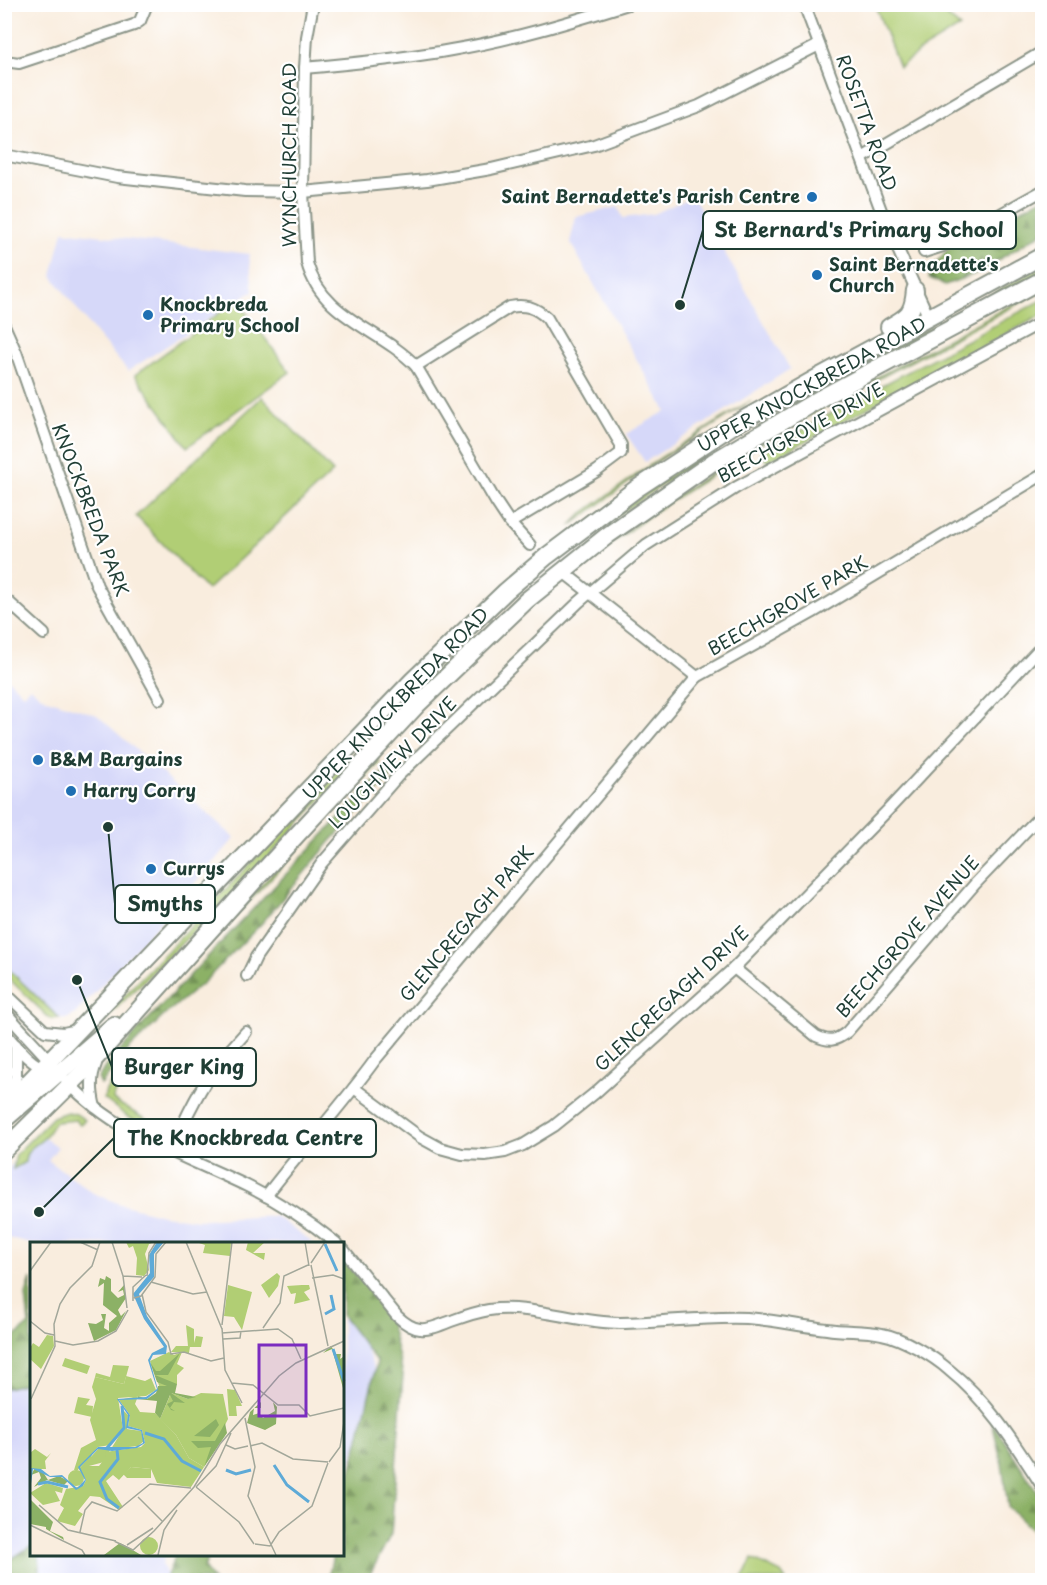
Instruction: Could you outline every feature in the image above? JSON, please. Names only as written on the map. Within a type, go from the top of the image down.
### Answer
[{"type":"highway","name":"UPPER KNOCKBREDA ROAD","points":[[4,1150],[79,1030],[413,680],[465,629],[547,556],[587,524],[664,469],[771,403],[1042,256]]},
{"type":"highway","name":"UPPER KNOCKBREDA ROAD","points":[[6,1111],[55,1071],[110,1042],[417,705],[495,629],[562,571],[659,498],[775,424],[1042,280]]},
{"type":"highway","points":[[771,403],[803,373],[906,317],[914,305],[915,290]]},
{"type":"highway","points":[[547,556],[562,571]]},
{"type":"highway","points":[[55,1071],[164,981]]},
{"type":"street","points":[[4,61],[19,63],[134,25],[140,21],[147,4]]},
{"type":"street","name":"WYNCHURCH ROAD","points":[[313,4],[307,37],[305,68],[303,192],[307,263],[317,289],[335,309],[374,333],[416,366],[510,523],[531,546]]},
{"type":"street","points":[[305,68],[383,61],[453,50],[562,24],[628,4]]},
{"type":"street","name":"ROSETTA ROAD","points":[[804,4],[885,221],[929,318]]},
{"type":"street","points":[[4,155],[70,170],[165,184],[245,191],[303,192],[427,180],[501,167],[594,145],[699,106],[819,45]]},
{"type":"street","points":[[862,158],[1042,52]]},
{"type":"street","points":[[924,252],[943,246],[1042,191]]},
{"type":"street","points":[[416,366],[510,307],[522,305],[537,309],[547,318],[621,445],[621,453],[597,471],[510,523]]},
{"type":"street","name":"BEECHGROVE DRIVE","points":[[589,594],[646,544],[737,486],[1042,322]]},
{"type":"street","name":"KNOCKBREDA PARK","points":[[4,325],[16,352],[97,586],[160,699]]},
{"type":"street","name":"BEECHGROVE PARK","points":[[562,571],[698,677],[812,613],[1042,475]]},
{"type":"street","name":"LOUGHVIEW DRIVE","points":[[247,976],[256,957],[322,863],[360,817],[555,624],[589,594]]},
{"type":"street","points":[[4,598],[44,634]]},
{"type":"street","name":"GLENCREGAGH DRIVE","points":[[354,1088],[420,1137],[440,1148],[462,1154],[485,1155],[505,1152],[523,1145],[554,1126],[595,1093],[734,968],[1042,646]]},
{"type":"street","name":"GLENCREGAGH PARK","points":[[266,1196],[375,1060],[698,677]]},
{"type":"street","name":"BEECHGROVE AVENUE","points":[[734,968],[816,1036],[825,1040],[836,1040],[847,1032],[975,884],[1042,814]]},
{"type":"street","points":[[4,992],[45,1031],[63,1033],[79,1030]]},
{"type":"street","points":[[4,1011],[55,1071],[85,1100],[112,1120],[266,1196],[321,1230],[335,1242]]},
{"type":"street","points":[[4,1032],[16,1045],[55,1071]]},
{"type":"street","points":[[171,1150],[206,1080],[246,1032]]},
{"type":"street","points":[[95,1107],[91,1094],[92,1072],[110,1042]]},
{"type":"street","points":[[6,1111],[16,1076],[16,1045]]},
{"type":"street","points":[[344,1250],[397,1316],[405,1324],[422,1330],[430,1330],[475,1313],[504,1309],[607,1323],[746,1318],[883,1334],[916,1348],[949,1369],[970,1388],[990,1409],[1042,1486]]},
{"type":"shaded area","points":[[693,196],[790,369],[645,462],[626,434],[666,411],[570,242],[576,217],[618,207],[623,218],[654,214]]},
{"type":"shaded area","name":"Knockbreda Primary School","points":[[63,231],[249,254],[253,292],[128,371],[96,334],[52,276]]},
{"type":"shaded area","points":[[4,675],[23,694],[30,687],[44,698],[97,715],[235,838],[75,1014],[66,1019],[47,1016],[5,976]]},
{"type":"shaded area","points":[[39,1135],[58,1147],[48,1160],[93,1193],[120,1204],[163,1215],[198,1220],[275,1216],[312,1242],[30,1244],[5,1237],[5,1172]]},
{"type":"shaded area","points":[[344,1291],[378,1379],[350,1464],[344,1466]]},
{"type":"shaded area","points":[[30,1333],[30,1555],[165,1555],[162,1564],[169,1580],[5,1580],[4,1355]]},
{"type":"green space","points":[[875,5],[933,5],[960,27],[923,49],[899,67]]},
{"type":"green space","points":[[1042,198],[1042,233],[977,273],[945,285],[929,278],[931,269],[947,250]]},
{"type":"green space","points":[[1042,267],[1042,272],[793,405],[798,394],[913,337]]},
{"type":"green space","points":[[1042,288],[1042,291],[781,431],[660,508],[592,558],[657,507],[790,424]]},
{"type":"green space","points":[[237,300],[290,372],[187,447],[135,375]]},
{"type":"green space","points":[[1042,300],[1042,315],[767,462],[761,453],[853,401]]},
{"type":"green space","points":[[262,397],[333,472],[207,590],[136,516]]},
{"type":"green space","points":[[751,401],[658,461],[570,526],[583,513],[660,458]]},
{"type":"green space","points":[[776,408],[644,497],[567,554],[561,555],[630,500]]},
{"type":"green space","points":[[458,650],[460,652],[373,743],[367,738]]},
{"type":"green space","points":[[363,744],[368,748],[262,864],[68,1056],[68,1053]]},
{"type":"green space","points":[[379,759],[379,763],[184,971],[235,913]]},
{"type":"green space","points":[[386,769],[392,776],[331,841],[262,923],[204,982],[128,1050],[101,1085],[98,1078],[138,1030]]},
{"type":"green space","points":[[4,965],[59,1018],[52,1019],[47,1016],[5,975]]},
{"type":"green space","points":[[127,1067],[130,1077],[114,1094],[113,1100],[167,1132],[165,1136],[128,1117],[104,1099],[106,1090],[120,1068]]},
{"type":"green space","points":[[67,1112],[76,1114],[85,1120],[80,1124],[76,1120],[55,1122],[43,1139],[29,1151],[25,1162],[13,1169],[16,1154],[53,1117]]},
{"type":"green space","points":[[344,1263],[373,1292],[388,1313],[403,1375],[391,1534],[367,1580],[328,1580],[333,1555],[344,1555],[344,1501],[377,1362],[344,1319]]},
{"type":"green space","points":[[30,1281],[30,1395],[27,1383],[4,1389],[5,1346],[29,1324],[26,1295]]},
{"type":"green space","points":[[992,1422],[1042,1499],[1042,1541],[1008,1507],[1002,1464]]},
{"type":"green space","points":[[30,1547],[30,1555],[39,1555],[41,1580],[5,1580],[5,1563]]},
{"type":"green space","points":[[176,1555],[209,1555],[204,1568],[213,1580],[165,1580]]},
{"type":"green space","points":[[752,1559],[781,1573],[786,1580],[742,1580]]},
{"type":"place","name":"Saint Bernadette's Parish Centre","points":[[812,197]]},
{"type":"place","name":"Saint Bernadette's Church","points":[[817,275]]},
{"type":"place","name":"St Bernard's Primary School","points":[[680,305]]},
{"type":"place","name":"Knockbreda Primary School","points":[[148,315]]},
{"type":"place","name":"B&M Bargains","points":[[38,760]]},
{"type":"place","name":"Harry Corry","points":[[71,791]]},
{"type":"place","name":"Smyths","points":[[108,827]]},
{"type":"place","name":"Currys","points":[[151,869]]},
{"type":"place","name":"Burger King","points":[[77,980]]},
{"type":"place","name":"The Knockbreda Centre","points":[[39,1212]]}]
